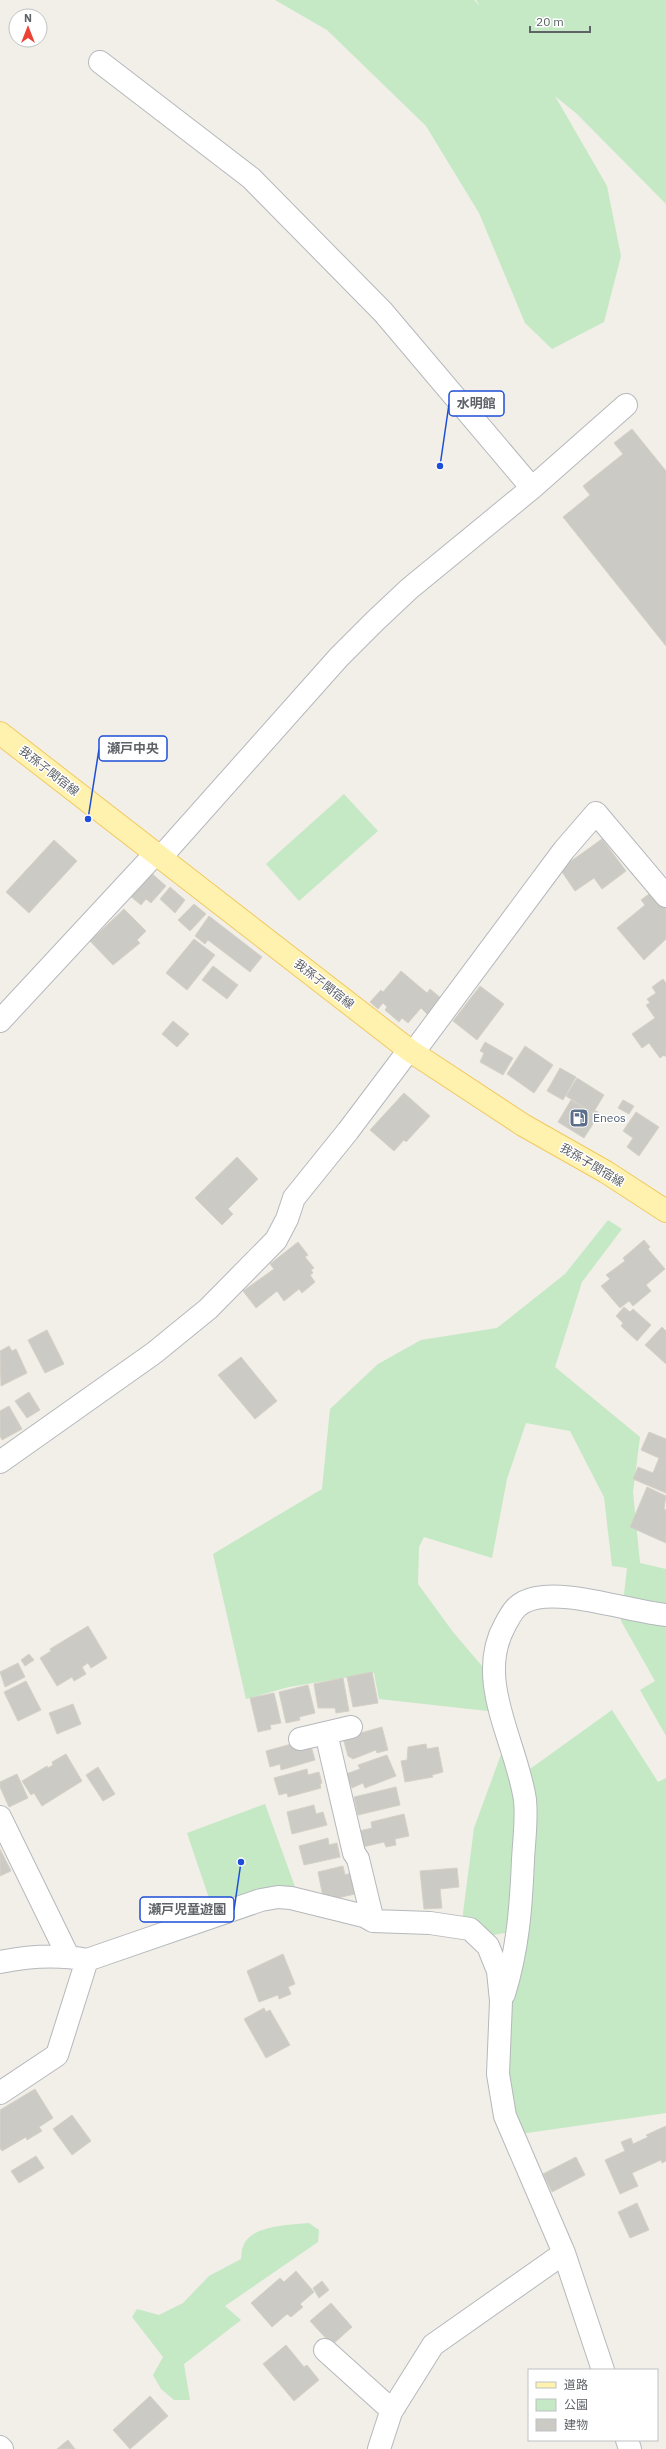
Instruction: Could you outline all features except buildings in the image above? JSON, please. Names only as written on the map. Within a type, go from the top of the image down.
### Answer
[{"type":"main road","name":"我孫子関宿線","points":[[0,733],[411,1051],[523,1125],[606,1172],[666,1211]]},
{"type":"street","points":[[100,62],[251,178],[383,312],[532,488]]},
{"type":"street","points":[[0,1021],[159,855],[339,657],[375,621],[470,538],[532,488],[626,405]]},
{"type":"street","points":[[0,1462],[154,1353],[213,1304],[276,1240],[288,1219],[294,1198],[411,1051],[564,850],[596,813],[666,896]]},
{"type":"street","points":[[501,2001],[514,1963],[520,1912],[525,1800],[495,1688],[492,1657],[498,1636],[512,1612],[524,1602],[548,1596],[623,1606],[666,1616]]},
{"type":"street","points":[[300,1739],[351,1727]]},
{"type":"street","points":[[326,1733],[354,1853],[358,1859],[373,1921]]},
{"type":"street","points":[[0,1817],[78,1958],[57,2055],[0,2093]]},
{"type":"street","points":[[0,1962],[29,1956],[78,1958],[261,1900],[278,1897],[314,1903],[364,1916],[373,1921],[430,1923],[470,1929],[488,1946],[498,1971],[501,2001],[498,2074],[505,2116],[564,2253],[603,2369]]},
{"type":"street","points":[[379,2449],[391,2412],[433,2346],[564,2253]]},
{"type":"street","points":[[325,2350],[386,2405],[395,2406]]},
{"type":"green space","points":[[275,0],[474,0],[480,6],[476,0],[666,0],[666,204],[577,114],[555,96],[607,186],[621,256],[604,322],[552,349],[525,323],[479,213],[426,126],[327,30]]},
{"type":"green space","points":[[344,794],[378,831],[299,901],[266,864]]},
{"type":"green space","points":[[608,1220],[622,1229],[582,1282],[555,1367],[640,1437],[633,1492],[640,1563],[666,1569],[666,1736],[640,1690],[655,1681],[621,1621],[627,1568],[612,1566],[604,1497],[570,1431],[526,1423],[507,1479],[492,1558],[424,1537],[419,1547],[418,1584],[453,1632],[488,1673],[497,1712],[379,1699],[374,1673],[289,1687],[246,1699],[213,1554],[322,1489],[330,1409],[378,1364],[421,1340],[497,1328],[565,1274]]},
{"type":"green space","points":[[612,1710],[658,1782],[666,1778],[666,2113],[520,2134],[506,2074],[523,1774]]},
{"type":"green space","points":[[503,1749],[516,1780],[515,1931],[488,1936],[462,1921],[474,1828]]},
{"type":"green space","points":[[265,1804],[298,1895],[213,1910],[187,1833]]},
{"type":"green space","points":[[309,2223],[319,2230],[318,2242],[225,2306],[241,2320],[184,2364],[190,2400],[174,2400],[161,2389],[153,2375],[163,2357],[132,2317],[137,2309],[159,2315],[183,2303],[209,2276],[241,2259],[242,2248],[253,2234],[262,2230],[282,2226]]},
{"type":"place","name":"水明館","points":[[440,466]]},
{"type":"place","name":"瀬戸中央","points":[[88,819]]},
{"type":"place","name":"Eneos","points":[[579,1118]]},
{"type":"place","name":"瀬戸児童遊園","points":[[241,1862]]}]
